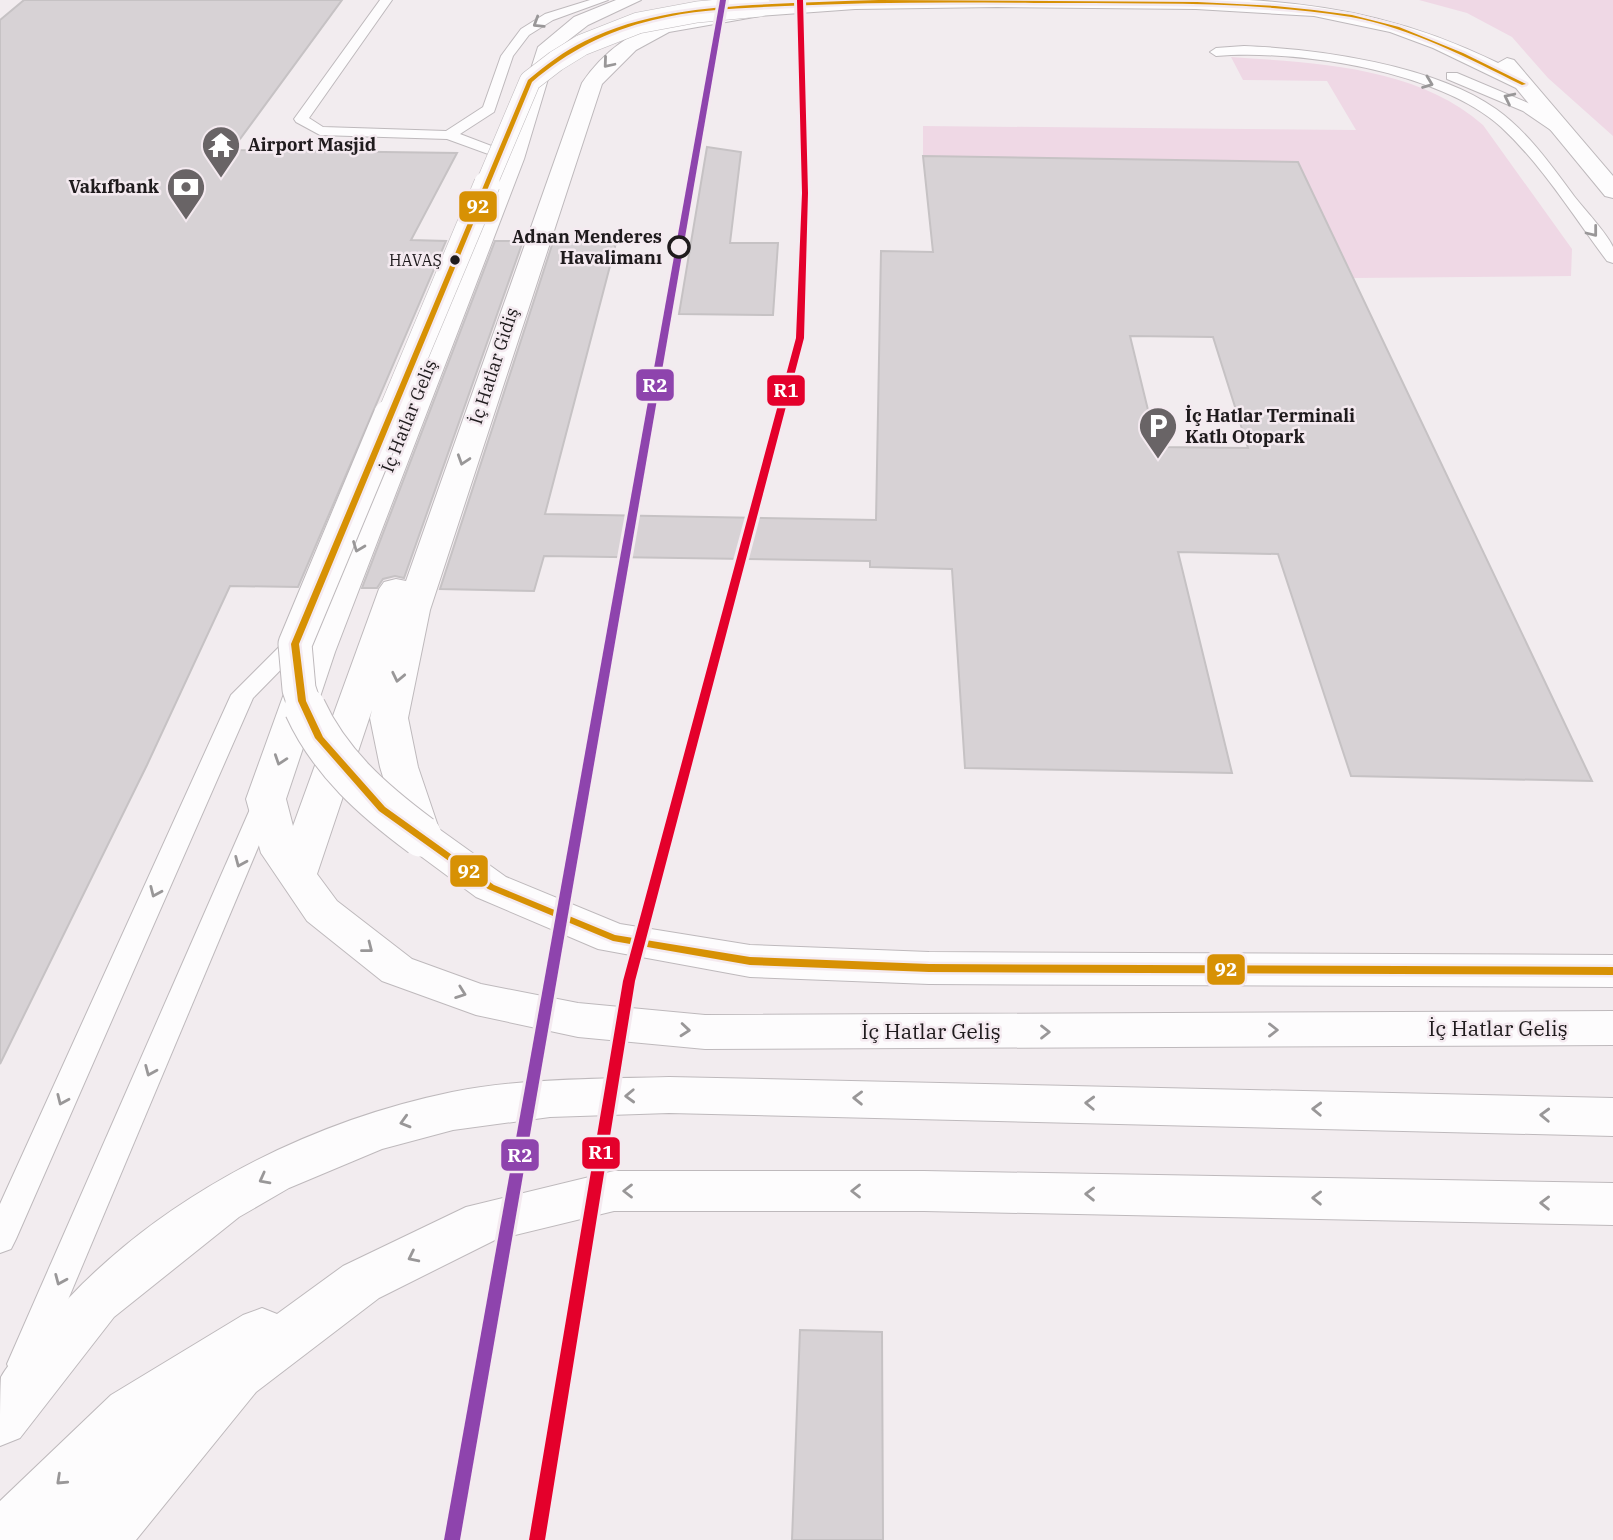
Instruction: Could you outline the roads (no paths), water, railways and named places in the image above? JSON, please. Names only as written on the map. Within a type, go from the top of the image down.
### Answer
[{"type":"street","name":"İç Hatlar Geliş","points":[[632,0],[581,21],[548,47],[513,159],[317,652],[266,799],[281,853],[321,911],[397,970],[476,999],[578,1020],[705,1032],[1613,1028]]},
{"type":"street","name":"İç Hatlar Geliş","points":[[296,876],[576,74],[592,46],[621,17],[655,0]]},
{"type":"street","points":[[1362,0],[1389,5]]},
{"type":"street","name":"İç Hatlar Gidiş","points":[[1524,84],[1442,42],[1355,17],[1318,10],[1204,4],[915,1],[760,6],[690,12],[615,30],[557,57],[530,81],[295,644],[302,701],[319,738],[382,809],[491,887],[613,938],[750,961],[929,968],[1613,971]]},
{"type":"street","name":"İç Hatlar Gidiş","points":[[421,836],[399,767],[389,718],[413,610],[592,83],[612,57],[636,39],[678,23],[760,6]]},
{"type":"street","points":[[1490,45],[1613,191]]},
{"type":"street","points":[[1,1418],[96,1301],[221,1202],[326,1150],[411,1120],[464,1110],[550,1099],[669,1095],[926,1098],[1613,1117]]},
{"type":"street","points":[[1,1540],[131,1413],[240,1344],[484,1222],[614,1191],[924,1191],[1613,1204]]},
{"type":"street","points":[[58,1540],[147,1433],[361,1282]]},
{"type":"street","points":[[102,1540],[120,1513],[237,1375],[361,1282]]},
{"type":"lane","points":[[386,0],[301,118],[320,131],[449,135],[513,159]]},
{"type":"lane","points":[[449,135],[489,109],[507,56],[525,32],[549,17],[602,0]]},
{"type":"lane","points":[[1566,134],[1528,108],[1496,92],[1418,65],[1323,47],[1214,46],[1366,64],[1415,78],[1462,96],[1489,110],[1513,131],[1613,258]]},
{"type":"lane","points":[[0,1239],[243,695],[295,644]]},
{"type":"lane","points":[[1,1418],[266,799]]},
{"type":"place","name":"Airport Masjid","points":[[221,179]]},
{"type":"place","name":"Vakıfbank","points":[[186,221]]},
{"type":"place","name":"Adnan Menderes Havalimanı","points":[[679,247]]},
{"type":"place","name":"HAVAŞ","points":[[455,260]]},
{"type":"place","name":"İç Hatlar Terminali Katlı Otopark","points":[[1158,460]]}]
